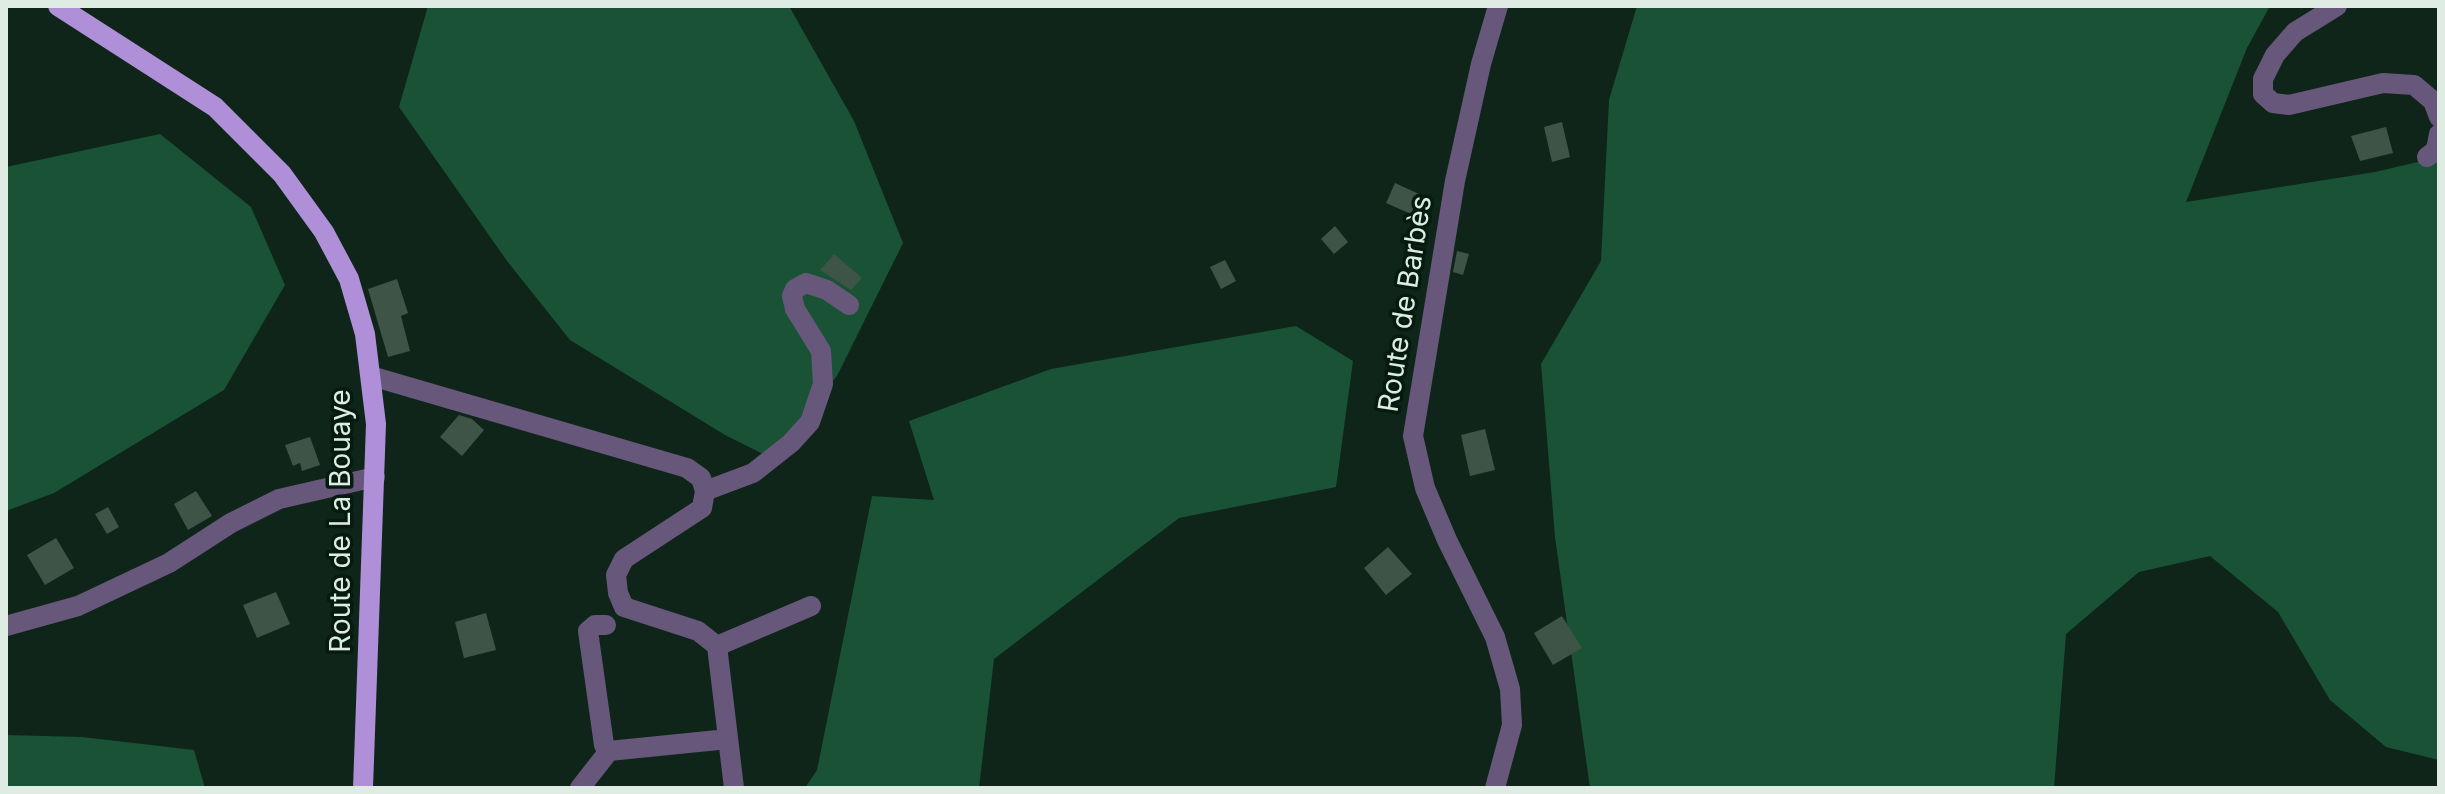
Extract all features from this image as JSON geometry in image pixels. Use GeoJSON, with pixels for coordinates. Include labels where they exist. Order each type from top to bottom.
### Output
{"type":"FeatureCollection","features":[{"type":"Feature","properties":{"kind":"main road","name":"Route de La Bouaye"},"geometry":{"type":"LineString","coordinates":[[58,6],[215,107],[282,174],[324,232],[349,279],[365,334],[376,424],[363,788]]}},
{"type":"Feature","properties":{"kind":"street","name":"Route de Barbès"},"geometry":{"type":"LineString","coordinates":[[1495,788],[1512,725],[1510,689],[1495,637],[1425,488],[1413,436],[1455,181],[1481,64],[1498,6]]}},
{"type":"Feature","properties":{"kind":"street"},"geometry":{"type":"LineString","coordinates":[[2337,6],[2295,32],[2275,55],[2263,79],[2263,94],[2273,103],[2289,105],[2383,83],[2414,85],[2433,101],[2439,117]]}},
{"type":"Feature","properties":{"kind":"street"},"geometry":{"type":"LineString","coordinates":[[2427,157],[2436,150],[2439,134]]}},
{"type":"Feature","properties":{"kind":"street"},"geometry":{"type":"LineString","coordinates":[[705,491],[753,473],[783,450],[810,422],[823,384],[821,351],[795,309],[792,296],[795,289],[806,283],[827,290],[849,305]]}},
{"type":"Feature","properties":{"kind":"street"},"geometry":{"type":"LineString","coordinates":[[371,376],[687,468],[701,478],[705,491],[702,508],[624,559],[616,575],[618,593],[624,607],[698,631],[717,646],[734,788]]}},
{"type":"Feature","properties":{"kind":"street"},"geometry":{"type":"LineString","coordinates":[[6,626],[78,606],[169,563],[231,523],[279,499],[375,477]]}},
{"type":"Feature","properties":{"kind":"street"},"geometry":{"type":"LineString","coordinates":[[717,646],[811,606]]}},
{"type":"Feature","properties":{"kind":"street"},"geometry":{"type":"LineString","coordinates":[[606,625],[595,625],[588,631],[604,745],[609,751]]}},
{"type":"Feature","properties":{"kind":"street"},"geometry":{"type":"LineString","coordinates":[[580,788],[609,751],[728,739]]}},
{"type":"Feature","properties":{"kind":"green space"},"geometry":{"type":"Polygon","coordinates":[[[428,6],[789,6],[854,121],[903,243],[837,376],[771,458],[725,435],[570,340],[507,261],[399,107],[428,6]]]}},
{"type":"Feature","properties":{"kind":"green space"},"geometry":{"type":"Polygon","coordinates":[[[1637,6],[2270,6],[2247,48],[2186,202],[2375,172],[2439,157],[2439,760],[2386,747],[2330,700],[2278,612],[2210,556],[2139,572],[2066,634],[2054,788],[1590,788],[1555,537],[1541,364],[1601,261],[1609,100],[1637,6]]]}},
{"type":"Feature","properties":{"kind":"green space"},"geometry":{"type":"Polygon","coordinates":[[[160,134],[251,207],[285,285],[224,390],[54,493],[6,511],[6,167],[160,134]]]}},
{"type":"Feature","properties":{"kind":"green space"},"geometry":{"type":"Polygon","coordinates":[[[1296,326],[1353,361],[1336,487],[1179,518],[994,659],[979,788],[805,788],[817,770],[872,496],[934,500],[909,421],[1051,369],[1296,326]]]}},
{"type":"Feature","properties":{"kind":"green space"},"geometry":{"type":"Polygon","coordinates":[[[6,735],[82,737],[194,750],[205,788],[6,788],[6,735]]]}},
{"type":"Feature","properties":{"kind":"building"},"geometry":{"type":"Polygon","coordinates":[[[1562,122],[1570,157],[1552,162],[1544,127],[1562,122]]]}},
{"type":"Feature","properties":{"kind":"building"},"geometry":{"type":"Polygon","coordinates":[[[2386,127],[2393,153],[2360,161],[2351,136],[2386,127]]]}},
{"type":"Feature","properties":{"kind":"building"},"geometry":{"type":"Polygon","coordinates":[[[1395,183],[1419,194],[1411,214],[1386,203],[1395,183]]]}},
{"type":"Feature","properties":{"kind":"building"},"geometry":{"type":"Polygon","coordinates":[[[1335,226],[1348,242],[1334,254],[1321,239],[1335,226]]]}},
{"type":"Feature","properties":{"kind":"building"},"geometry":{"type":"Polygon","coordinates":[[[1457,251],[1469,254],[1463,275],[1453,272],[1457,251]]]}},
{"type":"Feature","properties":{"kind":"building"},"geometry":{"type":"Polygon","coordinates":[[[834,254],[862,278],[851,290],[820,270],[834,254]]]}},
{"type":"Feature","properties":{"kind":"building"},"geometry":{"type":"Polygon","coordinates":[[[1225,260],[1236,281],[1221,289],[1210,267],[1225,260]]]}},
{"type":"Feature","properties":{"kind":"building"},"geometry":{"type":"Polygon","coordinates":[[[397,279],[408,313],[401,316],[410,351],[388,357],[368,289],[397,279]]]}},
{"type":"Feature","properties":{"kind":"building"},"geometry":{"type":"Polygon","coordinates":[[[459,415],[472,419],[484,430],[462,456],[440,437],[459,415]]]}},
{"type":"Feature","properties":{"kind":"building"},"geometry":{"type":"Polygon","coordinates":[[[1485,429],[1495,470],[1470,476],[1461,435],[1485,429]]]}},
{"type":"Feature","properties":{"kind":"building"},"geometry":{"type":"Polygon","coordinates":[[[310,437],[320,465],[302,471],[300,463],[293,466],[285,445],[310,437]]]}},
{"type":"Feature","properties":{"kind":"building"},"geometry":{"type":"Polygon","coordinates":[[[196,491],[212,516],[188,530],[174,504],[196,491]]]}},
{"type":"Feature","properties":{"kind":"building"},"geometry":{"type":"Polygon","coordinates":[[[108,507],[119,527],[107,534],[95,514],[108,507]]]}},
{"type":"Feature","properties":{"kind":"building"},"geometry":{"type":"Polygon","coordinates":[[[56,538],[74,568],[45,585],[27,555],[56,538]]]}},
{"type":"Feature","properties":{"kind":"building"},"geometry":{"type":"Polygon","coordinates":[[[1388,547],[1412,574],[1386,595],[1364,568],[1388,547]]]}},
{"type":"Feature","properties":{"kind":"building"},"geometry":{"type":"Polygon","coordinates":[[[276,592],[290,624],[257,638],[243,605],[276,592]]]}},
{"type":"Feature","properties":{"kind":"building"},"geometry":{"type":"Polygon","coordinates":[[[486,613],[496,650],[464,658],[455,622],[486,613]]]}},
{"type":"Feature","properties":{"kind":"building"},"geometry":{"type":"Polygon","coordinates":[[[1562,616],[1582,648],[1553,665],[1534,633],[1562,616]]]}}]}
